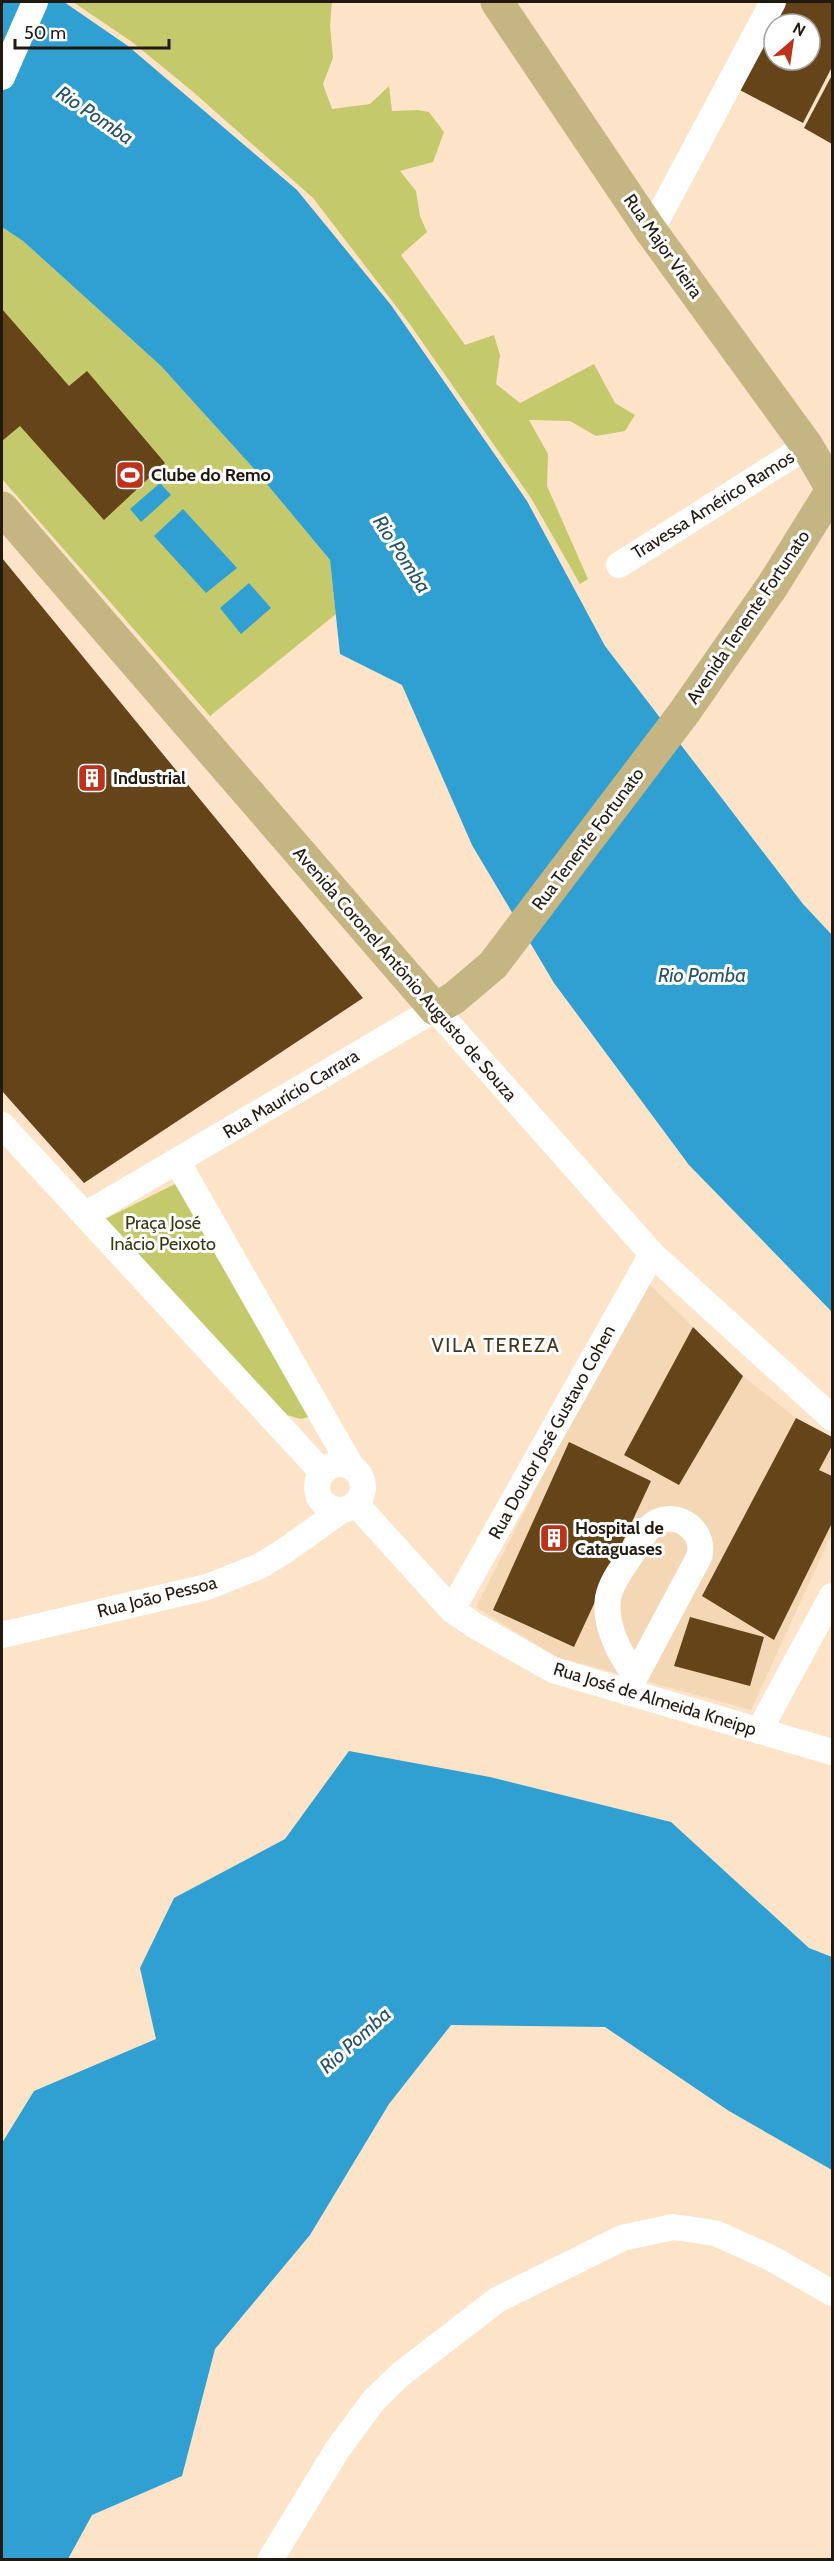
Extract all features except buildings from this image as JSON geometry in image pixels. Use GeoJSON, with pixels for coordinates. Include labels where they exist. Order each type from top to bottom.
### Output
{"type":"FeatureCollection","features":[{"type":"Feature","properties":{"kind":"main road","name":"Rua Major Vieira"},"geometry":{"type":"LineString","coordinates":[[497,2],[651,231],[807,446],[832,490]]}},
{"type":"Feature","properties":{"kind":"main road","name":"Avenida Tenente Fortunato"},"geometry":{"type":"LineString","coordinates":[[683,714],[773,585],[832,490]]}},
{"type":"Feature","properties":{"kind":"main road","name":"Avenida Coronel Antônio Augusto de Souza"},"geometry":{"type":"LineString","coordinates":[[2,508],[435,1009]]}},
{"type":"Feature","properties":{"kind":"main road","name":"Rua Tenente Fortunato"},"geometry":{"type":"LineString","coordinates":[[493,965],[683,714]]}},
{"type":"Feature","properties":{"kind":"main road","name":"Rua Maurício Carrara"},"geometry":{"type":"LineString","coordinates":[[435,1009],[454,998],[493,965]]}},
{"type":"Feature","properties":{"kind":"street"},"geometry":{"type":"LineString","coordinates":[[2,77],[35,2]]}},
{"type":"Feature","properties":{"kind":"street"},"geometry":{"type":"LineString","coordinates":[[651,231],[773,2]]}},
{"type":"Feature","properties":{"kind":"street","name":"Travessa Américo Ramos"},"geometry":{"type":"LineString","coordinates":[[619,565],[807,446]]}},
{"type":"Feature","properties":{"kind":"street","name":"Rua Maurício Carrara"},"geometry":{"type":"LineString","coordinates":[[85,1215],[435,1009]]}},
{"type":"Feature","properties":{"kind":"street","name":"Avenida Coronel Antônio Augusto de Souza"},"geometry":{"type":"LineString","coordinates":[[435,1009],[652,1254],[832,1418]]}},
{"type":"Feature","properties":{"kind":"street"},"geometry":{"type":"LineString","coordinates":[[2,1125],[85,1215],[320,1481],[322,1501],[327,1506],[349,1507],[361,1498],[364,1484],[361,1476],[351,1466],[177,1161]]}},
{"type":"Feature","properties":{"kind":"street","name":"Rua Doutor José Gustavo Cohen"},"geometry":{"type":"LineString","coordinates":[[452,1610],[652,1254]]}},
{"type":"Feature","properties":{"kind":"street"},"geometry":{"type":"LineString","coordinates":[[303,1536],[320,1481],[336,1464],[351,1466]]}},
{"type":"Feature","properties":{"kind":"street","name":"Rua José de Almeida Kneipp"},"geometry":{"type":"LineString","coordinates":[[349,1507],[452,1610],[553,1670],[631,1683],[759,1731],[832,1752]]}},
{"type":"Feature","properties":{"kind":"street","name":"Rua João Pessoa"},"geometry":{"type":"LineString","coordinates":[[2,1635],[207,1587],[261,1566],[349,1507]]}},
{"type":"Feature","properties":{"kind":"street"},"geometry":{"type":"LineString","coordinates":[[661,1520],[685,1523],[695,1530],[700,1539],[702,1547],[699,1557],[631,1683],[626,1662],[612,1631],[608,1599],[614,1581],[649,1528],[661,1520]]}},
{"type":"Feature","properties":{"kind":"street"},"geometry":{"type":"LineString","coordinates":[[759,1731],[832,1596]]}},
{"type":"Feature","properties":{"kind":"street"},"geometry":{"type":"LineString","coordinates":[[270,2559],[337,2450],[374,2400],[401,2374],[497,2300],[621,2238],[673,2227],[715,2233],[771,2258],[832,2294]]}},
{"type":"Feature","properties":{"kind":"shaded area"},"geometry":{"type":"Polygon","coordinates":[[[643,1278],[743,1376],[796,1418],[832,1437],[832,1533],[751,1710],[557,1657],[476,1607],[643,1278]]]}},
{"type":"Feature","properties":{"kind":"green space"},"geometry":{"type":"Polygon","coordinates":[[[73,2],[332,2],[330,25],[333,58],[323,84],[332,109],[370,104],[389,86],[392,111],[429,112],[444,132],[433,162],[400,171],[416,191],[420,216],[427,232],[401,255],[465,345],[494,335],[500,355],[496,384],[520,403],[594,364],[615,403],[635,415],[625,431],[596,436],[570,421],[529,420],[548,454],[547,486],[588,579],[580,584],[531,498],[409,323],[313,198],[192,91],[132,42],[73,2]]]}},
{"type":"Feature","properties":{"kind":"green space","name":"Clube do Remo"},"geometry":{"type":"Polygon","coordinates":[[[2,227],[23,241],[161,366],[256,471],[330,560],[336,614],[210,716],[2,479],[2,227]]]}},
{"type":"Feature","properties":{"kind":"green space","name":"Praça José Inácio Peixoto"},"geometry":{"type":"Polygon","coordinates":[[[175,1184],[315,1415],[301,1419],[283,1414],[103,1220],[175,1184]]]}},
{"type":"Feature","properties":{"kind":"water","name":"Rio Pomba"},"geometry":{"type":"Polygon","coordinates":[[[2,2],[64,2],[128,46],[297,190],[391,305],[527,501],[605,646],[803,904],[832,935],[832,1312],[689,1165],[554,983],[472,845],[402,685],[340,654],[330,560],[256,471],[161,366],[23,241],[2,227],[2,2]]]}},
{"type":"Feature","properties":{"kind":"water"},"geometry":{"type":"Polygon","coordinates":[[[160,483],[171,495],[141,522],[130,509],[160,483]]]}},
{"type":"Feature","properties":{"kind":"water"},"geometry":{"type":"Polygon","coordinates":[[[183,509],[237,568],[206,593],[154,536],[183,509]]]}},
{"type":"Feature","properties":{"kind":"water"},"geometry":{"type":"Polygon","coordinates":[[[249,583],[271,608],[241,634],[220,608],[249,583]]]}},
{"type":"Feature","properties":{"kind":"water","name":"Rio Pomba"},"geometry":{"type":"Polygon","coordinates":[[[349,1751],[490,1777],[671,1822],[809,1948],[832,1957],[832,2170],[729,2111],[605,2027],[451,2025],[389,2104],[310,2235],[215,2349],[182,2476],[92,2515],[68,2559],[2,2559],[2,2143],[34,2091],[156,2039],[140,1968],[174,1898],[285,1839],[349,1751]]]}},
{"type":"Feature","properties":{"kind":"place","name":"Clube do Remo"},"geometry":{"type":"Point","coordinates":[130,475]}},
{"type":"Feature","properties":{"kind":"place","name":"Industrial"},"geometry":{"type":"Point","coordinates":[92,778]}},
{"type":"Feature","properties":{"kind":"place","name":"Hospital de Cataguases"},"geometry":{"type":"Point","coordinates":[554,1538]}},
{"type":"Feature","properties":{"kind":"district","name":"VILA TEREZA"},"geometry":{"type":"Point","coordinates":[496,1345]}}]}
